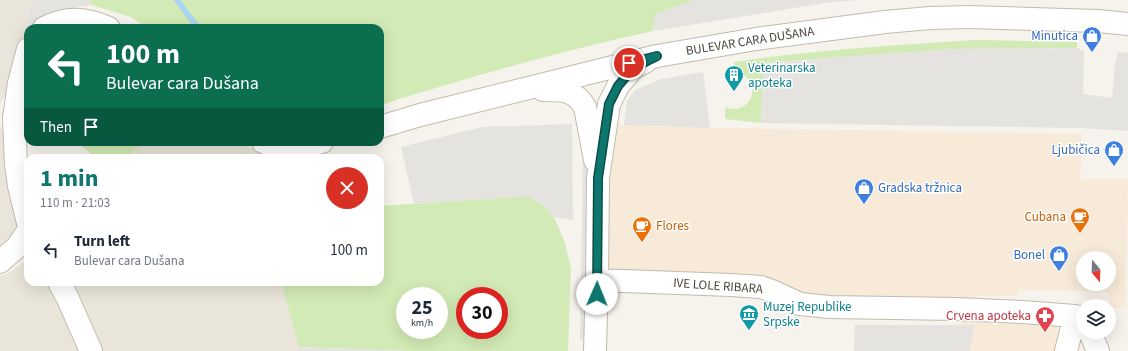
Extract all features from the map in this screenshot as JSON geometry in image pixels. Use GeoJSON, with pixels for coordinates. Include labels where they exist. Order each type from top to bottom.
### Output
{"type":"FeatureCollection","features":[{"type":"Feature","properties":{"kind":"street"},"geometry":{"type":"LineString","coordinates":[[1118,23],[1128,9]]}},
{"type":"Feature","properties":{"kind":"street","name":"BULEVAR CARA DUŠANA"},"geometry":{"type":"LineString","coordinates":[[384,126],[420,115],[657,56],[756,39],[903,19],[968,17],[1118,23]]}},
{"type":"Feature","properties":{"kind":"street"},"geometry":{"type":"LineString","coordinates":[[52,24],[58,21],[70,20],[94,22],[99,24]]}},
{"type":"Feature","properties":{"kind":"street"},"geometry":{"type":"LineString","coordinates":[[595,351],[598,178],[609,104],[618,86],[633,68],[657,56]]}},
{"type":"Feature","properties":{"kind":"street"},"geometry":{"type":"LineString","coordinates":[[24,64],[19,83],[7,116],[24,207]]}},
{"type":"Feature","properties":{"kind":"street"},"geometry":{"type":"LineString","coordinates":[[514,92],[566,91],[573,93],[581,99],[585,107],[598,178]]}},
{"type":"Feature","properties":{"kind":"street"},"geometry":{"type":"LineString","coordinates":[[270,146],[283,149],[301,146]]}},
{"type":"Feature","properties":{"kind":"street"},"geometry":{"type":"LineString","coordinates":[[0,262],[17,247],[24,237]]}},
{"type":"Feature","properties":{"kind":"street","name":"IVE LOLE RIBARA"},"geometry":{"type":"LineString","coordinates":[[597,280],[745,285],[761,287],[800,304],[829,307],[976,310],[1076,318]]}},
{"type":"Feature","properties":{"kind":"street"},"geometry":{"type":"LineString","coordinates":[[61,286],[71,304],[91,351]]}},
{"type":"Feature","properties":{"kind":"street"},"geometry":{"type":"LineString","coordinates":[[1066,351],[1076,326]]}},
{"type":"Feature","properties":{"kind":"street"},"geometry":{"type":"LineString","coordinates":[[1093,339],[1098,351]]}},
{"type":"Feature","properties":{"kind":"shaded area"},"geometry":{"type":"Polygon","coordinates":[[[0,0],[33,0],[27,12],[29,24],[24,24],[24,39],[18,50],[6,95],[0,103],[0,0]]]}},
{"type":"Feature","properties":{"kind":"shaded area"},"geometry":{"type":"Polygon","coordinates":[[[33,0],[91,0],[91,5],[58,10],[47,14],[35,24],[29,24],[27,12],[33,0]]]}},
{"type":"Feature","properties":{"kind":"shaded area"},"geometry":{"type":"Polygon","coordinates":[[[696,0],[859,0],[825,3],[653,31],[655,14],[696,0]]]}},
{"type":"Feature","properties":{"kind":"shaded area"},"geometry":{"type":"Polygon","coordinates":[[[1077,48],[1084,51],[1083,94],[1112,98],[1115,64],[1118,52],[1128,53],[1128,131],[1082,128],[761,123],[763,63],[952,49],[1077,48]]]}},
{"type":"Feature","properties":{"kind":"shaded area"},"geometry":{"type":"Polygon","coordinates":[[[703,72],[710,128],[624,125],[627,101],[635,90],[661,79],[703,72]]]}},
{"type":"Feature","properties":{"kind":"shaded area"},"geometry":{"type":"Polygon","coordinates":[[[572,124],[573,220],[554,217],[543,205],[528,196],[414,204],[401,147],[482,127],[572,124]]]}},
{"type":"Feature","properties":{"kind":"shaded area","name":"Gradska tržnica"},"geometry":{"type":"Polygon","coordinates":[[[610,125],[1082,134],[1080,179],[1128,179],[1126,308],[1116,308],[1116,299],[1109,299],[1109,294],[1106,291],[1116,291],[1116,251],[1076,251],[1076,291],[1019,290],[1018,296],[977,296],[976,310],[785,298],[597,280],[610,125]]]}},
{"type":"Feature","properties":{"kind":"shaded area"},"geometry":{"type":"Polygon","coordinates":[[[0,126],[4,130],[20,236],[0,256],[0,126]]]}},
{"type":"Feature","properties":{"kind":"shaded area"},"geometry":{"type":"Polygon","coordinates":[[[140,146],[247,146],[264,154],[130,154],[140,146]]]}},
{"type":"Feature","properties":{"kind":"shaded area"},"geometry":{"type":"Polygon","coordinates":[[[583,154],[594,154],[591,339],[580,339],[583,154]]]}},
{"type":"Feature","properties":{"kind":"shaded area"},"geometry":{"type":"Polygon","coordinates":[[[24,262],[24,286],[57,286],[87,351],[0,351],[0,276],[9,273],[24,262]]]}},
{"type":"Feature","properties":{"kind":"shaded area"},"geometry":{"type":"Polygon","coordinates":[[[67,286],[282,286],[299,347],[299,351],[98,351],[67,286]]]}},
{"type":"Feature","properties":{"kind":"shaded area"},"geometry":{"type":"Polygon","coordinates":[[[960,319],[1056,325],[1060,332],[1057,351],[955,351],[960,319]]]}},
{"type":"Feature","properties":{"kind":"shaded area"},"geometry":{"type":"Polygon","coordinates":[[[855,325],[975,325],[969,351],[854,351],[855,325]]]}},
{"type":"Feature","properties":{"kind":"shaded area"},"geometry":{"type":"Polygon","coordinates":[[[299,347],[409,351],[299,351],[299,347]]]}},
{"type":"Feature","properties":{"kind":"green space"},"geometry":{"type":"Polygon","coordinates":[[[91,0],[696,0],[655,14],[653,31],[516,65],[384,104],[384,24],[141,24],[131,17],[91,5],[91,0]]]}},
{"type":"Feature","properties":{"kind":"green space"},"geometry":{"type":"Polygon","coordinates":[[[975,40],[1077,42],[1077,48],[952,49],[763,63],[761,123],[725,119],[725,107],[734,109],[742,107],[748,103],[752,96],[753,89],[750,82],[744,75],[734,71],[734,62],[824,51],[975,40]]]}},
{"type":"Feature","properties":{"kind":"green space"},"geometry":{"type":"Polygon","coordinates":[[[82,146],[140,146],[130,154],[91,154],[82,146]]]}},
{"type":"Feature","properties":{"kind":"green space"},"geometry":{"type":"Polygon","coordinates":[[[528,196],[543,205],[554,217],[565,243],[571,269],[568,351],[409,351],[299,347],[282,286],[384,286],[384,206],[528,196]]]}},
{"type":"Feature","properties":{"kind":"waterway"},"geometry":{"type":"LineString","coordinates":[[177,0],[195,24]]}},
{"type":"Feature","properties":{"kind":"place","name":"Minutica"},"geometry":{"type":"Point","coordinates":[1092,53]}},
{"type":"Feature","properties":{"kind":"place","name":"Veterinarska apoteka"},"geometry":{"type":"Point","coordinates":[734,92]}},
{"type":"Feature","properties":{"kind":"place","name":"Ljubičica"},"geometry":{"type":"Point","coordinates":[1114,167]}},
{"type":"Feature","properties":{"kind":"place","name":"Gradska tržnica"},"geometry":{"type":"Point","coordinates":[864,205]}},
{"type":"Feature","properties":{"kind":"place","name":"Cubana"},"geometry":{"type":"Point","coordinates":[1080,234]}},
{"type":"Feature","properties":{"kind":"place","name":"Flores"},"geometry":{"type":"Point","coordinates":[642,243]}},
{"type":"Feature","properties":{"kind":"place","name":"Bonel"},"geometry":{"type":"Point","coordinates":[1059,272]}},
{"type":"Feature","properties":{"kind":"place","name":"Muzej Republike Srpske"},"geometry":{"type":"Point","coordinates":[749,331]}},
{"type":"Feature","properties":{"kind":"place","name":"Crvena apoteka"},"geometry":{"type":"Point","coordinates":[1045,333]}},
{"type":"Feature","properties":{"kind":"route"},"geometry":{"type":"LineString","coordinates":[[597,294],[598,178],[609,104],[618,86],[633,68],[657,56],[629,63]]}}]}
